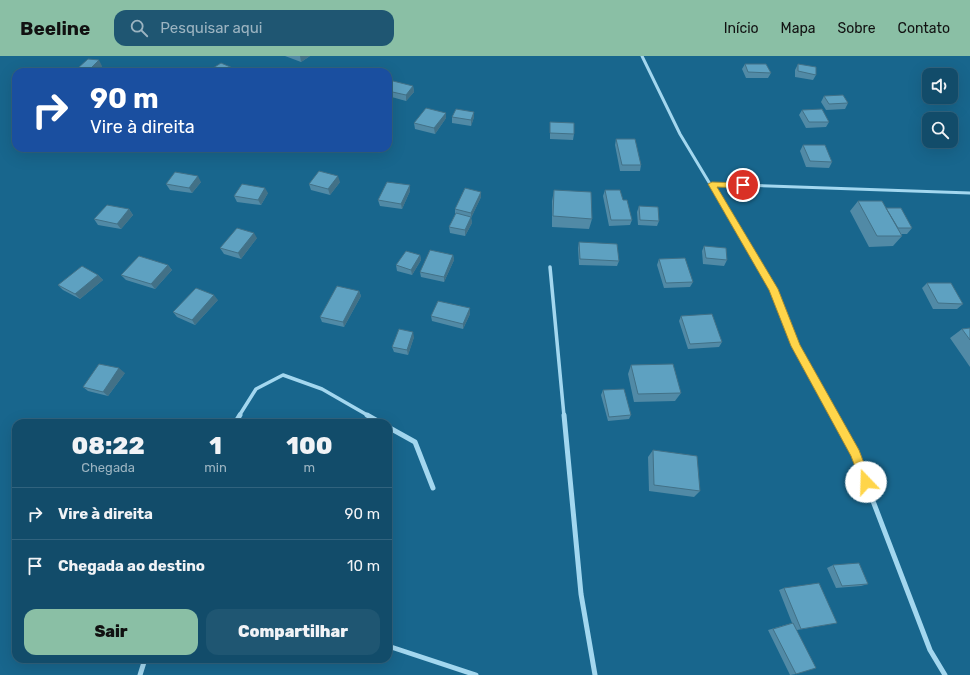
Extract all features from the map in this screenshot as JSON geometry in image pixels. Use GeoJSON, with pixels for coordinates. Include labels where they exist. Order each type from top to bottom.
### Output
{"type":"FeatureCollection","features":[{"type":"Feature","properties":{"kind":"street"},"geometry":{"type":"LineString","coordinates":[[642,56],[680,134],[695,161],[712,184],[773,289],[796,346],[855,454],[930,650],[945,675]]}},
{"type":"Feature","properties":{"kind":"street"},"geometry":{"type":"LineString","coordinates":[[712,184],[970,193]]}},
{"type":"Feature","properties":{"kind":"street"},"geometry":{"type":"LineString","coordinates":[[550,267],[581,594],[595,675]]}},
{"type":"Feature","properties":{"kind":"street"},"geometry":{"type":"LineString","coordinates":[[236,419],[256,389],[284,375],[322,389],[374,419]]}},
{"type":"Feature","properties":{"kind":"street"},"geometry":{"type":"LineString","coordinates":[[392,429],[415,442],[433,488]]}},
{"type":"Feature","properties":{"kind":"street"},"geometry":{"type":"LineString","coordinates":[[392,647],[476,675]]}},
{"type":"Feature","properties":{"kind":"street"},"geometry":{"type":"LineString","coordinates":[[140,675],[144,663]]}},
{"type":"Feature","properties":{"kind":"building"},"geometry":{"type":"Polygon","coordinates":[[[88,59],[99,60],[91,68],[78,68],[88,59]]]}},
{"type":"Feature","properties":{"kind":"building"},"geometry":{"type":"Polygon","coordinates":[[[221,63],[233,68],[213,68],[221,63]]]}},
{"type":"Feature","properties":{"kind":"building"},"geometry":{"type":"Polygon","coordinates":[[[745,64],[766,64],[771,73],[748,72],[745,64]]]}},
{"type":"Feature","properties":{"kind":"building"},"geometry":{"type":"Polygon","coordinates":[[[798,64],[816,67],[816,75],[798,71],[798,64]]]}},
{"type":"Feature","properties":{"kind":"building"},"geometry":{"type":"Polygon","coordinates":[[[392,82],[413,86],[406,95],[392,92],[392,82]]]}},
{"type":"Feature","properties":{"kind":"building"},"geometry":{"type":"Polygon","coordinates":[[[843,95],[848,103],[829,104],[824,96],[843,95]]]}},
{"type":"Feature","properties":{"kind":"building"},"geometry":{"type":"Polygon","coordinates":[[[426,108],[446,113],[434,128],[414,123],[426,108]]]}},
{"type":"Feature","properties":{"kind":"building"},"geometry":{"type":"Polygon","coordinates":[[[456,109],[474,112],[471,120],[452,117],[456,109]]]}},
{"type":"Feature","properties":{"kind":"building"},"geometry":{"type":"Polygon","coordinates":[[[822,109],[829,122],[809,122],[802,110],[822,109]]]}},
{"type":"Feature","properties":{"kind":"building"},"geometry":{"type":"Polygon","coordinates":[[[550,122],[574,123],[574,134],[550,133],[550,122]]]}},
{"type":"Feature","properties":{"kind":"building"},"geometry":{"type":"Polygon","coordinates":[[[616,139],[635,139],[641,165],[622,165],[616,139]]]}},
{"type":"Feature","properties":{"kind":"building"},"geometry":{"type":"Polygon","coordinates":[[[803,145],[825,145],[832,162],[810,161],[803,145]]]}},
{"type":"Feature","properties":{"kind":"building"},"geometry":{"type":"Polygon","coordinates":[[[319,171],[338,176],[328,189],[309,184],[319,171]]]}},
{"type":"Feature","properties":{"kind":"building"},"geometry":{"type":"Polygon","coordinates":[[[175,172],[198,176],[189,188],[166,184],[175,172]]]}},
{"type":"Feature","properties":{"kind":"building"},"geometry":{"type":"Polygon","coordinates":[[[387,182],[410,185],[401,204],[378,200],[387,182]]]}},
{"type":"Feature","properties":{"kind":"building"},"geometry":{"type":"Polygon","coordinates":[[[242,184],[265,188],[258,200],[234,196],[242,184]]]}},
{"type":"Feature","properties":{"kind":"building"},"geometry":{"type":"Polygon","coordinates":[[[465,188],[481,192],[471,213],[455,209],[465,188]]]}},
{"type":"Feature","properties":{"kind":"building"},"geometry":{"type":"Polygon","coordinates":[[[554,190],[591,192],[592,219],[553,216],[554,190]]]}},
{"type":"Feature","properties":{"kind":"building"},"geometry":{"type":"Polygon","coordinates":[[[605,190],[620,190],[623,200],[627,200],[632,220],[611,220],[605,190]]]}},
{"type":"Feature","properties":{"kind":"building"},"geometry":{"type":"Polygon","coordinates":[[[858,201],[882,201],[902,236],[877,236],[858,201]]]}},
{"type":"Feature","properties":{"kind":"building"},"geometry":{"type":"Polygon","coordinates":[[[107,205],[129,209],[117,224],[94,219],[107,205]]]}},
{"type":"Feature","properties":{"kind":"building"},"geometry":{"type":"Polygon","coordinates":[[[639,206],[658,207],[659,221],[640,220],[639,206]]]}},
{"type":"Feature","properties":{"kind":"building"},"geometry":{"type":"Polygon","coordinates":[[[886,208],[901,208],[912,228],[898,228],[886,208]]]}},
{"type":"Feature","properties":{"kind":"building"},"geometry":{"type":"Polygon","coordinates":[[[456,213],[471,217],[465,230],[449,227],[456,213]]]}},
{"type":"Feature","properties":{"kind":"building"},"geometry":{"type":"Polygon","coordinates":[[[237,228],[254,233],[238,253],[220,248],[237,228]]]}},
{"type":"Feature","properties":{"kind":"building"},"geometry":{"type":"Polygon","coordinates":[[[579,242],[617,244],[619,261],[580,259],[579,242]]]}},
{"type":"Feature","properties":{"kind":"building"},"geometry":{"type":"Polygon","coordinates":[[[704,246],[726,248],[727,260],[706,258],[704,246]]]}},
{"type":"Feature","properties":{"kind":"building"},"geometry":{"type":"Polygon","coordinates":[[[430,250],[453,255],[444,277],[420,272],[430,250]]]}},
{"type":"Feature","properties":{"kind":"building"},"geometry":{"type":"Polygon","coordinates":[[[406,251],[420,255],[411,270],[396,265],[406,251]]]}},
{"type":"Feature","properties":{"kind":"building"},"geometry":{"type":"Polygon","coordinates":[[[139,256],[168,265],[151,284],[121,275],[139,256]]]}},
{"type":"Feature","properties":{"kind":"building"},"geometry":{"type":"Polygon","coordinates":[[[685,258],[693,282],[666,283],[659,259],[685,258]]]}},
{"type":"Feature","properties":{"kind":"building"},"geometry":{"type":"Polygon","coordinates":[[[82,266],[98,275],[75,294],[58,285],[82,266]]]}},
{"type":"Feature","properties":{"kind":"building"},"geometry":{"type":"Polygon","coordinates":[[[927,283],[951,283],[963,304],[938,303],[927,283]]]}},
{"type":"Feature","properties":{"kind":"building"},"geometry":{"type":"Polygon","coordinates":[[[337,286],[359,291],[343,322],[320,317],[337,286]]]}},
{"type":"Feature","properties":{"kind":"building"},"geometry":{"type":"Polygon","coordinates":[[[196,288],[214,295],[192,320],[173,312],[196,288]]]}},
{"type":"Feature","properties":{"kind":"building"},"geometry":{"type":"Polygon","coordinates":[[[438,301],[470,308],[463,324],[431,316],[438,301]]]}},
{"type":"Feature","properties":{"kind":"building"},"geometry":{"type":"Polygon","coordinates":[[[712,314],[722,342],[690,344],[681,316],[712,314]]]}},
{"type":"Feature","properties":{"kind":"building"},"geometry":{"type":"Polygon","coordinates":[[[970,328],[970,340],[962,329],[970,328]]]}},
{"type":"Feature","properties":{"kind":"building"},"geometry":{"type":"Polygon","coordinates":[[[399,329],[413,332],[407,350],[392,347],[399,329]]]}},
{"type":"Feature","properties":{"kind":"building"},"geometry":{"type":"Polygon","coordinates":[[[99,364],[119,368],[103,392],[83,387],[99,364]]]}},
{"type":"Feature","properties":{"kind":"building"},"geometry":{"type":"Polygon","coordinates":[[[673,364],[681,393],[638,394],[631,365],[673,364]]]}},
{"type":"Feature","properties":{"kind":"building"},"geometry":{"type":"Polygon","coordinates":[[[624,389],[631,415],[609,417],[603,390],[624,389]]]}},
{"type":"Feature","properties":{"kind":"building"},"geometry":{"type":"Polygon","coordinates":[[[653,450],[697,456],[700,491],[654,485],[653,450]]]}},
{"type":"Feature","properties":{"kind":"building"},"geometry":{"type":"Polygon","coordinates":[[[859,563],[868,584],[842,586],[833,565],[859,563]]]}},
{"type":"Feature","properties":{"kind":"building"},"geometry":{"type":"Polygon","coordinates":[[[819,583],[837,623],[801,629],[784,588],[819,583]]]}},
{"type":"Feature","properties":{"kind":"building"},"geometry":{"type":"Polygon","coordinates":[[[793,623],[816,668],[796,674],[773,629],[793,623]]]}},
{"type":"Feature","properties":{"kind":"route"},"geometry":{"type":"LineString","coordinates":[[743,185],[712,184],[773,289],[796,346],[855,454],[866,482]]}}]}
